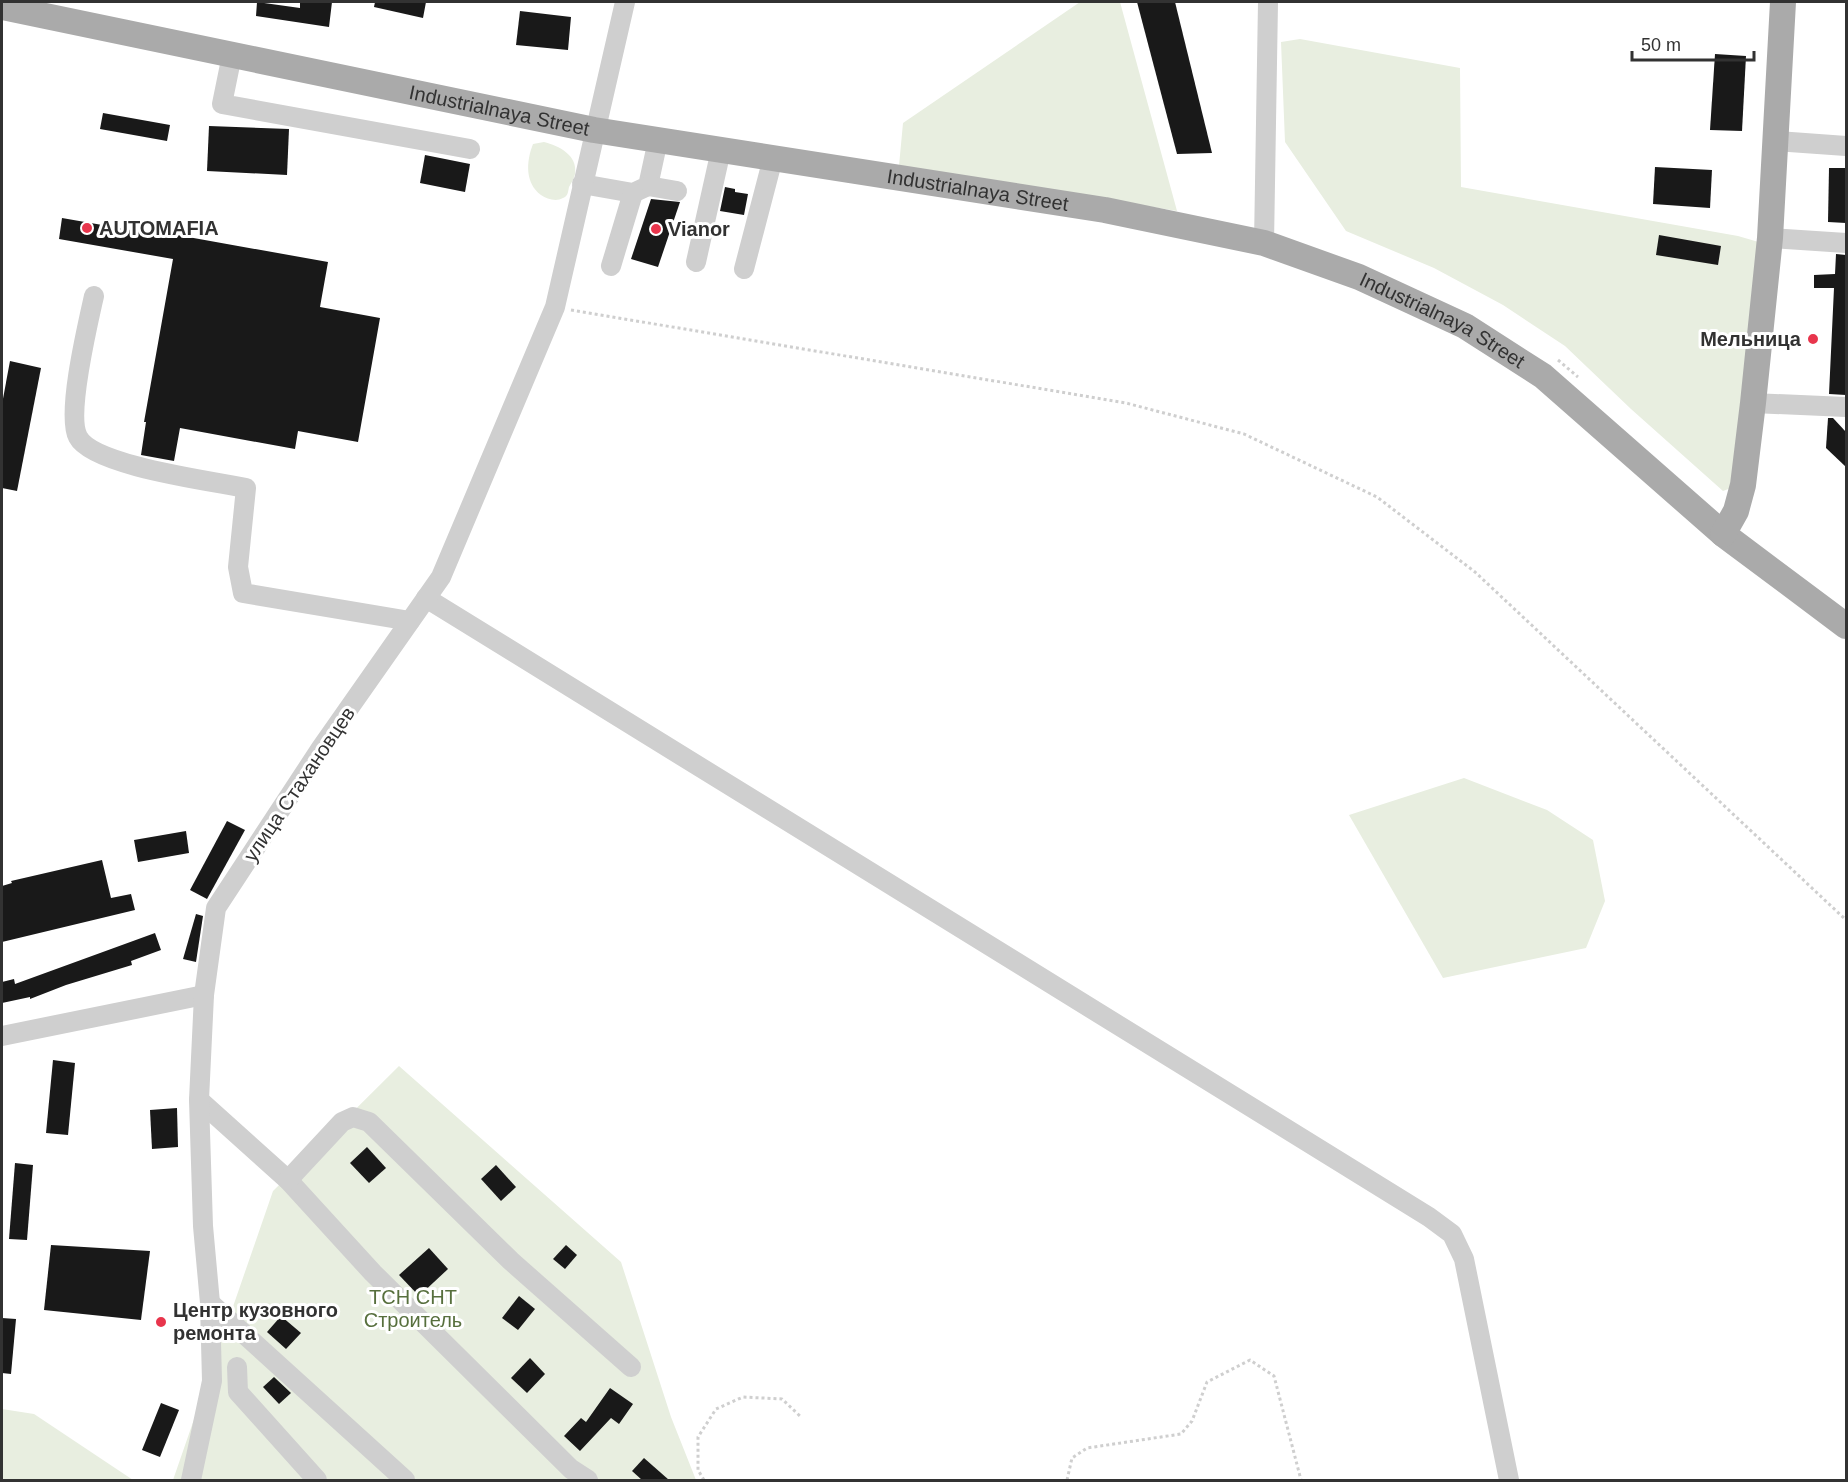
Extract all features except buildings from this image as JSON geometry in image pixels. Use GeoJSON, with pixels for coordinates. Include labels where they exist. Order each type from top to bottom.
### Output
{"type":"FeatureCollection","features":[{"type":"Feature","properties":{"kind":"main road"},"geometry":{"type":"LineString","coordinates":[[1723,534],[1736,511],[1743,485],[1754,403],[1770,238],[1783,2]]}},
{"type":"Feature","properties":{"kind":"main road","name":"Industrialnaya Street"},"geometry":{"type":"LineString","coordinates":[[2,7],[594,130],[1105,210],[1264,243],[1359,277],[1465,326],[1543,376],[1723,534],[1846,626]]}},
{"type":"Feature","properties":{"kind":"street","name":"улица Стахановцев"},"geometry":{"type":"LineString","coordinates":[[191,1480],[212,1381],[210,1303],[203,1226],[199,1100],[204,995],[216,908],[321,748],[441,577],[555,307],[625,2]]}},
{"type":"Feature","properties":{"kind":"street"},"geometry":{"type":"LineString","coordinates":[[1264,243],[1268,2]]}},
{"type":"Feature","properties":{"kind":"street"},"geometry":{"type":"LineString","coordinates":[[232,55],[222,104],[470,149]]}},
{"type":"Feature","properties":{"kind":"street"},"geometry":{"type":"LineString","coordinates":[[610,266],[658,140]]}},
{"type":"Feature","properties":{"kind":"street"},"geometry":{"type":"LineString","coordinates":[[1776,141],[1846,146]]}},
{"type":"Feature","properties":{"kind":"street"},"geometry":{"type":"LineString","coordinates":[[696,262],[721,150]]}},
{"type":"Feature","properties":{"kind":"street"},"geometry":{"type":"LineString","coordinates":[[744,269],[773,158]]}},
{"type":"Feature","properties":{"kind":"street"},"geometry":{"type":"LineString","coordinates":[[582,184],[677,191]]}},
{"type":"Feature","properties":{"kind":"street"},"geometry":{"type":"LineString","coordinates":[[1770,238],[1846,243]]}},
{"type":"Feature","properties":{"kind":"street"},"geometry":{"type":"LineString","coordinates":[[94,296],[80,359],[75,410],[76,435],[84,446],[124,464],[246,488],[238,567],[243,593],[410,621]]}},
{"type":"Feature","properties":{"kind":"street"},"geometry":{"type":"LineString","coordinates":[[1754,403],[1839,406],[1846,420]]}},
{"type":"Feature","properties":{"kind":"street"},"geometry":{"type":"LineString","coordinates":[[426,598],[1429,1217],[1452,1234],[1464,1259],[1509,1480]]}},
{"type":"Feature","properties":{"kind":"street"},"geometry":{"type":"LineString","coordinates":[[2,1036],[204,995]]}},
{"type":"Feature","properties":{"kind":"street"},"geometry":{"type":"LineString","coordinates":[[199,1100],[288,1180],[373,1274],[571,1469],[588,1480]]}},
{"type":"Feature","properties":{"kind":"street"},"geometry":{"type":"LineString","coordinates":[[288,1180],[342,1122],[353,1117],[369,1122],[511,1261],[631,1367]]}},
{"type":"Feature","properties":{"kind":"street"},"geometry":{"type":"LineString","coordinates":[[210,1303],[405,1480]]}},
{"type":"Feature","properties":{"kind":"street"},"geometry":{"type":"LineString","coordinates":[[237,1367],[238,1392],[317,1480]]}},
{"type":"Feature","properties":{"kind":"path"},"geometry":{"type":"LineString","coordinates":[[555,307],[1126,404],[1244,434],[1377,496],[1475,572],[1846,920]]}},
{"type":"Feature","properties":{"kind":"path"},"geometry":{"type":"LineString","coordinates":[[1067,1480],[1072,1458],[1087,1448],[1181,1434],[1192,1421],[1207,1382],[1250,1360],[1274,1376],[1301,1480]]}},
{"type":"Feature","properties":{"kind":"path"},"geometry":{"type":"LineString","coordinates":[[704,1480],[698,1470],[698,1437],[716,1409],[743,1397],[782,1400],[800,1416]]}},
{"type":"Feature","properties":{"kind":"green space"},"geometry":{"type":"Polygon","coordinates":[[[1080,2],[1120,2],[1177,211],[899,166],[903,123],[1080,2]]]}},
{"type":"Feature","properties":{"kind":"green space"},"geometry":{"type":"Polygon","coordinates":[[[1300,39],[1460,68],[1461,187],[1738,236],[1762,243],[1739,485],[1723,491],[1565,346],[1503,305],[1434,268],[1346,231],[1285,142],[1281,42],[1300,39]]]}},
{"type":"Feature","properties":{"kind":"green space"},"geometry":{"type":"Polygon","coordinates":[[[544,142],[566,152],[574,162],[575,176],[567,195],[557,200],[541,195],[532,184],[528,172],[533,144],[544,142]]]}},
{"type":"Feature","properties":{"kind":"green space"},"geometry":{"type":"Polygon","coordinates":[[[1464,778],[1547,810],[1593,840],[1605,901],[1586,948],[1443,978],[1349,815],[1464,778]]]}},
{"type":"Feature","properties":{"kind":"green space","name":"ТСН СНТ Строитель"},"geometry":{"type":"Polygon","coordinates":[[[399,1066],[621,1262],[671,1417],[696,1480],[173,1480],[273,1191],[399,1066]]]}},
{"type":"Feature","properties":{"kind":"green space"},"geometry":{"type":"Polygon","coordinates":[[[2,1409],[34,1414],[133,1480],[2,1480],[2,1409]]]}},
{"type":"Feature","properties":{"kind":"place","name":"AUTOMAFIA"},"geometry":{"type":"Point","coordinates":[87,228]}},
{"type":"Feature","properties":{"kind":"place","name":"Vianor"},"geometry":{"type":"Point","coordinates":[656,229]}},
{"type":"Feature","properties":{"kind":"place","name":"Мельница"},"geometry":{"type":"Point","coordinates":[1813,339]}},
{"type":"Feature","properties":{"kind":"place","name":"Центр кузовного ремонта"},"geometry":{"type":"Point","coordinates":[161,1322]}}]}
